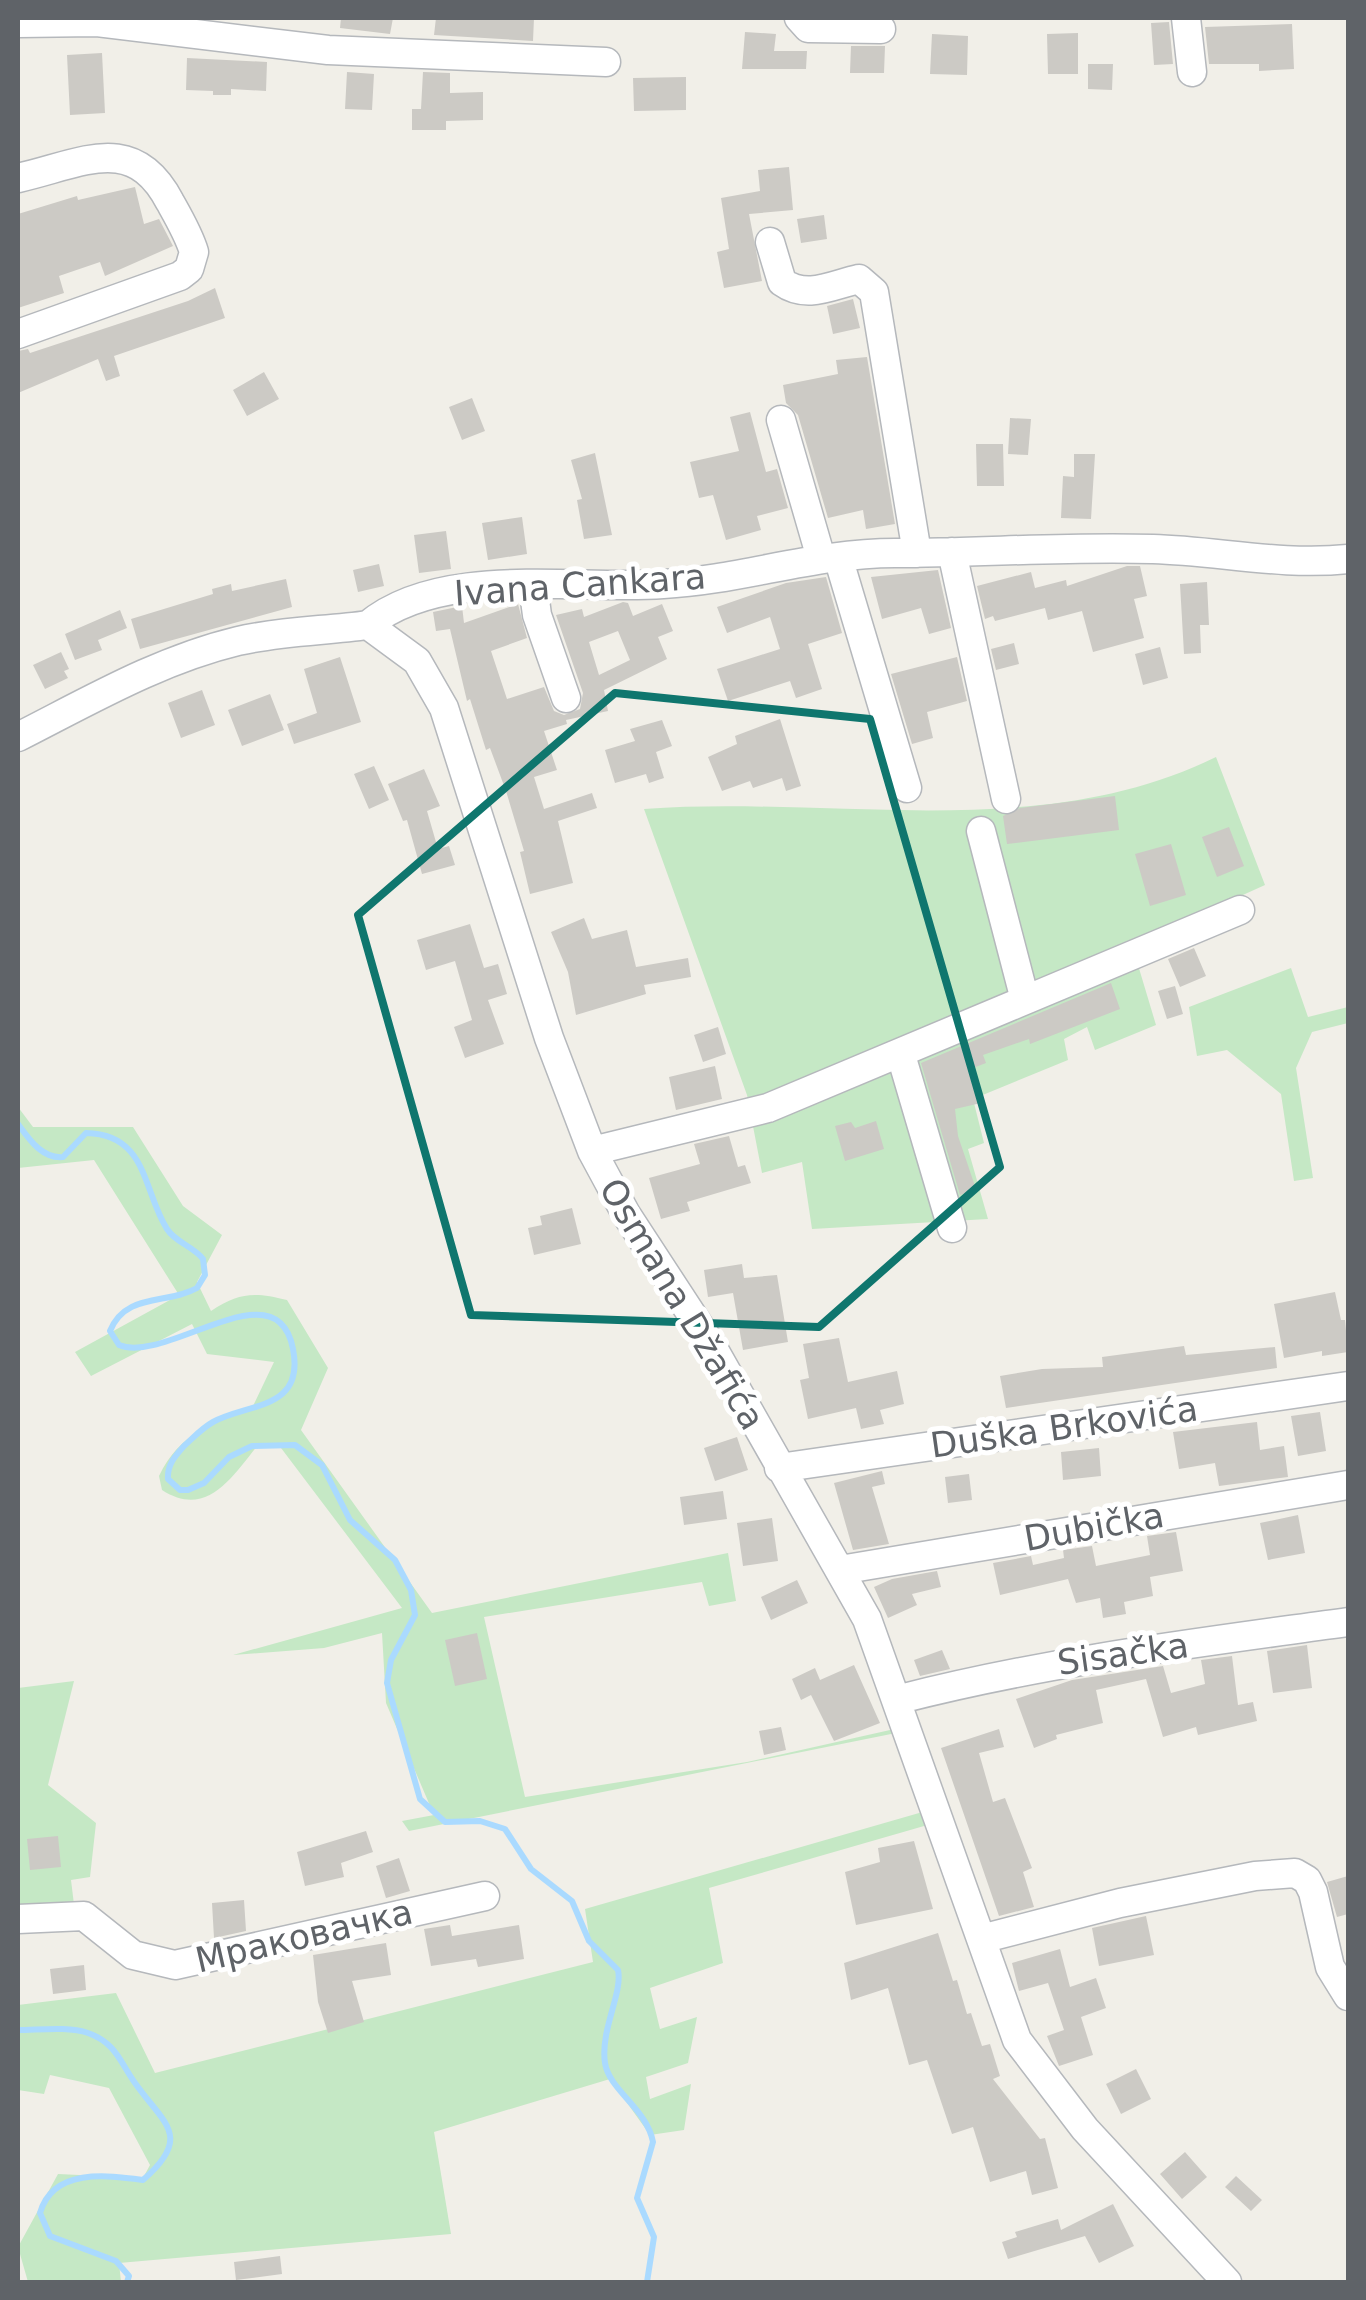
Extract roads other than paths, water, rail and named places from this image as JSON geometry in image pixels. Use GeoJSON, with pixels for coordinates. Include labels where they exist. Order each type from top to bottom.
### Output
{"type":"FeatureCollection","features":[{"type":"Feature","properties":{"kind":"street"},"geometry":{"type":"LineString","coordinates":[[799,18],[808,28],[881,29]]}},
{"type":"Feature","properties":{"kind":"street"},"geometry":{"type":"LineString","coordinates":[[1186,18],[1192,72]]}},
{"type":"Feature","properties":{"kind":"street"},"geometry":{"type":"LineString","coordinates":[[18,23],[97,22],[328,50],[606,62]]}},
{"type":"Feature","properties":{"kind":"street"},"geometry":{"type":"LineString","coordinates":[[18,178],[114,157],[133,160],[158,179],[194,252],[189,268],[180,276],[18,334]]}},
{"type":"Feature","properties":{"kind":"street"},"geometry":{"type":"LineString","coordinates":[[770,242],[782,282],[794,290],[809,292],[859,279],[874,292],[917,553]]}},
{"type":"Feature","properties":{"kind":"street"},"geometry":{"type":"LineString","coordinates":[[780,420],[907,788]]}},
{"type":"Feature","properties":{"kind":"street","name":"Ivana Cankara"},"geometry":{"type":"LineString","coordinates":[[368,624],[405,602],[442,593],[533,584],[668,584],[829,558],[1149,549],[1219,552],[1274,562],[1348,559]]}},
{"type":"Feature","properties":{"kind":"street"},"geometry":{"type":"LineString","coordinates":[[952,552],[1006,799]]}},
{"type":"Feature","properties":{"kind":"street"},"geometry":{"type":"LineString","coordinates":[[533,584],[537,615],[566,698]]}},
{"type":"Feature","properties":{"kind":"street"},"geometry":{"type":"LineString","coordinates":[[18,737],[155,668],[235,642],[368,624]]}},
{"type":"Feature","properties":{"kind":"street","name":"Osmana Džafića"},"geometry":{"type":"LineString","coordinates":[[368,624],[417,662],[444,708],[549,1038],[592,1151],[626,1214],[710,1341],[868,1619],[900,1699],[940,1833],[1018,2040],[1045,2080],[1227,2282]]}},
{"type":"Feature","properties":{"kind":"street"},"geometry":{"type":"LineString","coordinates":[[981,831],[1025,1000]]}},
{"type":"Feature","properties":{"kind":"street"},"geometry":{"type":"LineString","coordinates":[[592,1151],[768,1108],[901,1056],[1240,910]]}},
{"type":"Feature","properties":{"kind":"street"},"geometry":{"type":"LineString","coordinates":[[901,1056],[952,1228]]}},
{"type":"Feature","properties":{"kind":"street","name":"Duška Brkovića"},"geometry":{"type":"LineString","coordinates":[[779,1468],[1348,1386]]}},
{"type":"Feature","properties":{"kind":"street","name":"Dubička"},"geometry":{"type":"LineString","coordinates":[[840,1570],[1348,1485]]}},
{"type":"Feature","properties":{"kind":"street","name":"Sisačka"},"geometry":{"type":"LineString","coordinates":[[900,1699],[1002,1673],[1103,1655],[1348,1622]]}},
{"type":"Feature","properties":{"kind":"street"},"geometry":{"type":"LineString","coordinates":[[981,1939],[1120,1903],[1255,1876],[1295,1873],[1307,1880],[1313,1892],[1330,1967],[1348,1996]]}},
{"type":"Feature","properties":{"kind":"street","name":"Мраковачка"},"geometry":{"type":"LineString","coordinates":[[18,1918],[84,1916],[133,1955],[175,1965],[485,1896]]}},
{"type":"Feature","properties":{"kind":"waterway"},"geometry":{"type":"LineString","coordinates":[[18,1124],[37,1147],[55,1157],[63,1157],[86,1133],[121,1143],[141,1168],[167,1229],[203,1259],[205,1275],[197,1288],[137,1305],[117,1319],[110,1331],[119,1345],[139,1347],[164,1342],[243,1316],[266,1316],[283,1326],[293,1349],[294,1369],[282,1394],[205,1427],[175,1457],[168,1479],[180,1490],[188,1490],[204,1483],[229,1457],[252,1446],[295,1445],[322,1465],[350,1520],[395,1560],[411,1590],[415,1615],[391,1660],[387,1683],[420,1799],[445,1822],[480,1821],[505,1829],[531,1869],[572,1901],[589,1941],[618,1970],[605,2063],[613,2082],[644,2120],[653,2142],[637,2198],[654,2237],[647,2282]]}},
{"type":"Feature","properties":{"kind":"waterway"},"geometry":{"type":"LineString","coordinates":[[18,2030],[72,2030],[105,2042],[169,2130],[167,2152],[143,2180],[98,2176],[69,2181],[56,2188],[40,2213],[50,2236],[116,2261],[129,2276],[127,2282]]}}]}
